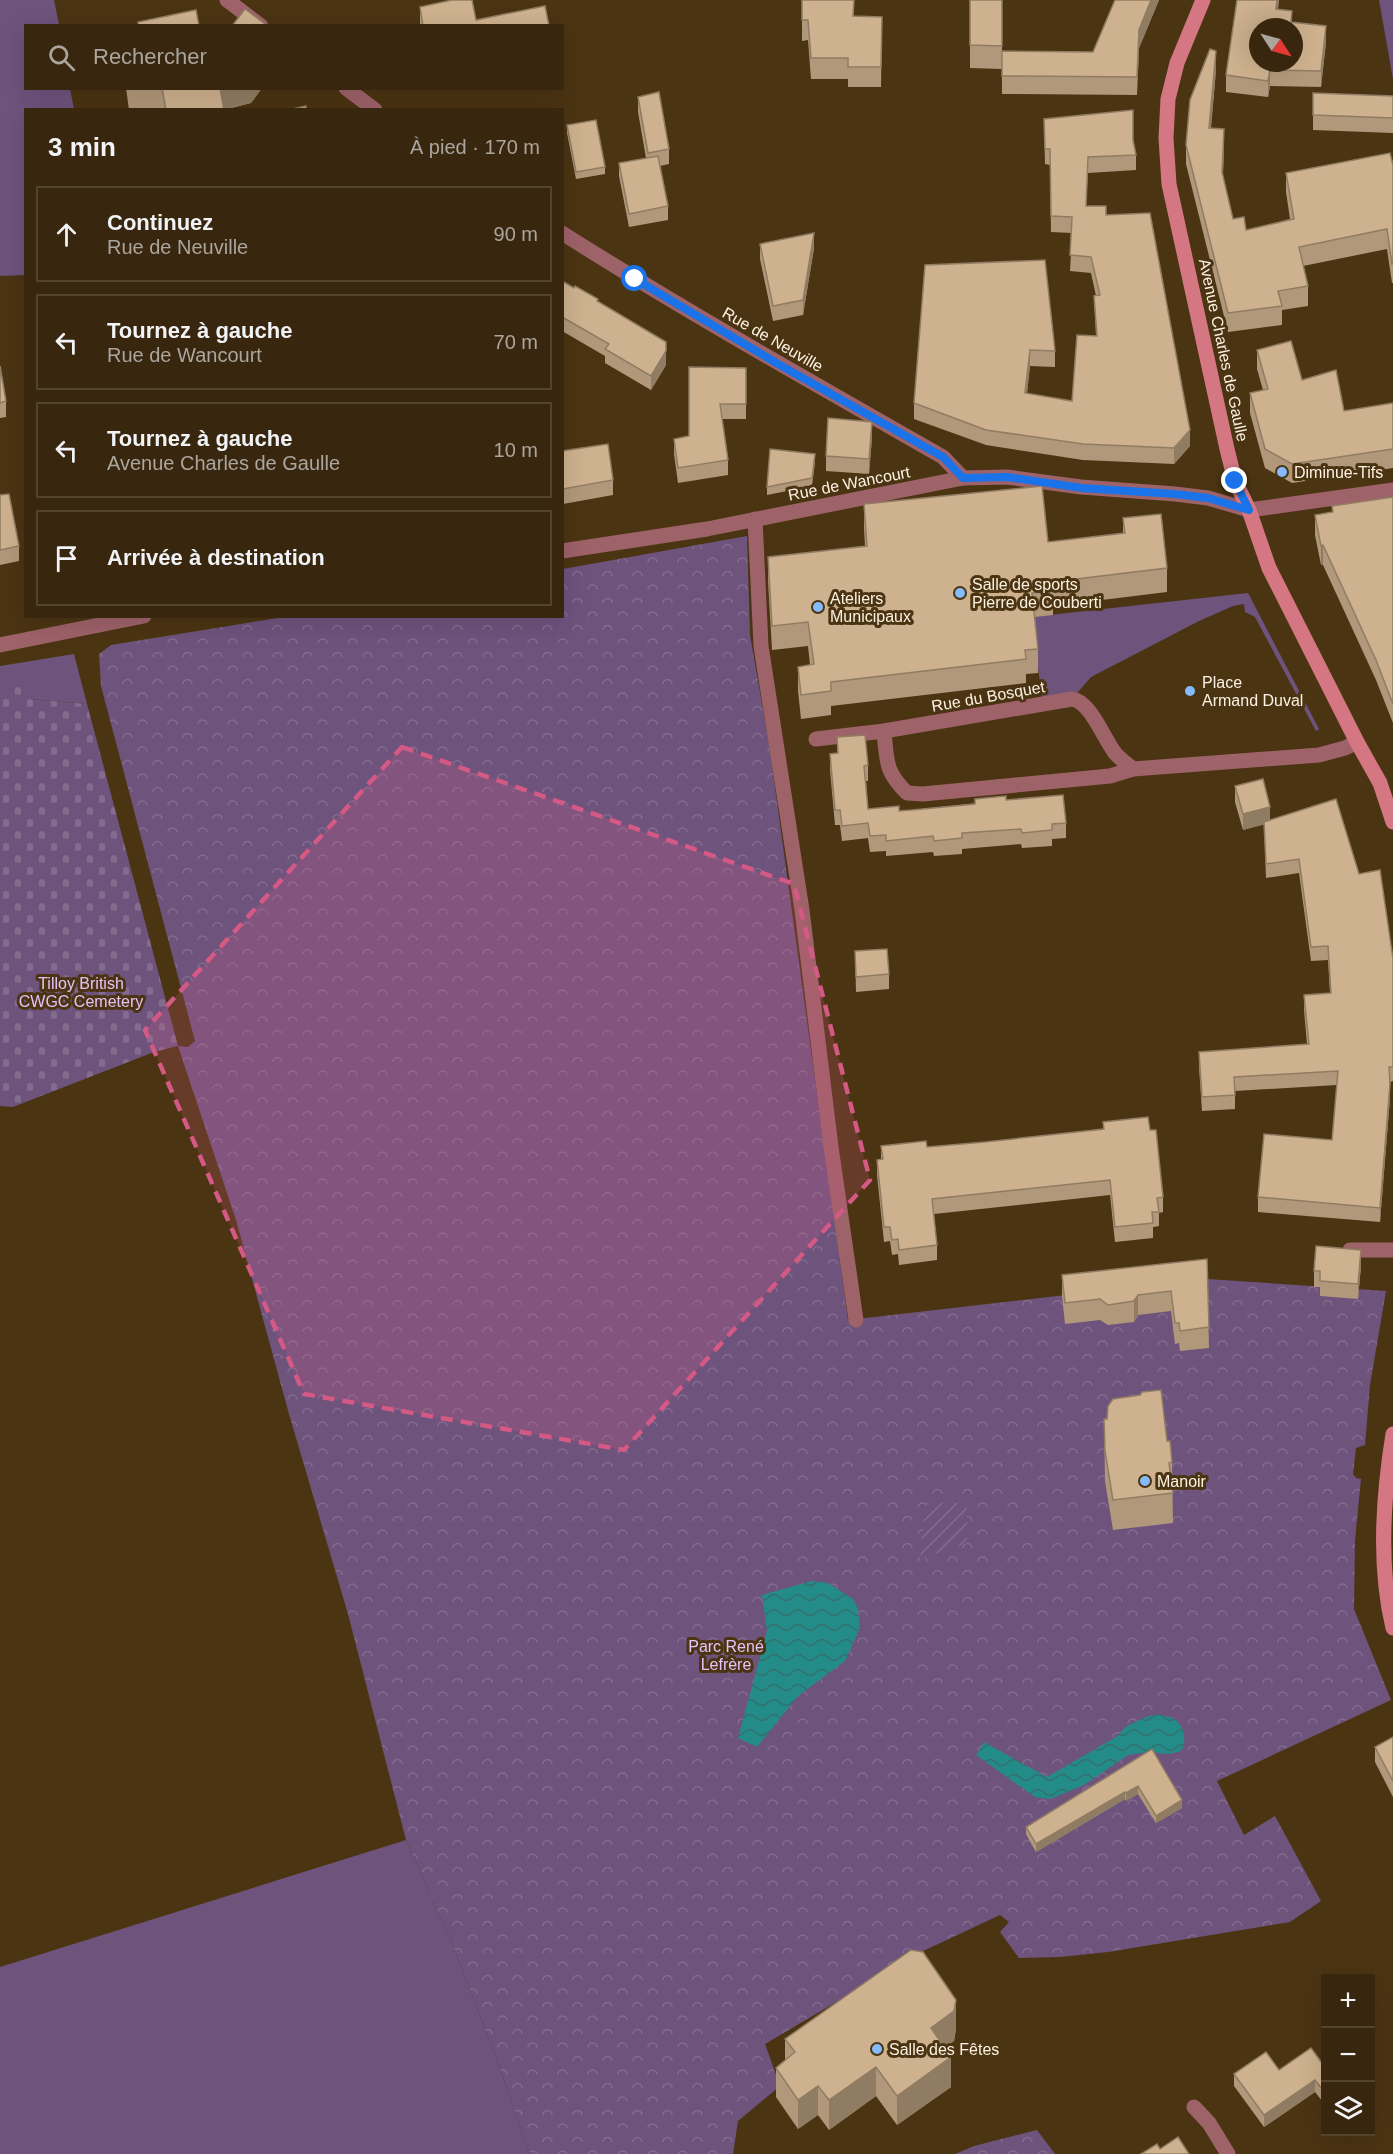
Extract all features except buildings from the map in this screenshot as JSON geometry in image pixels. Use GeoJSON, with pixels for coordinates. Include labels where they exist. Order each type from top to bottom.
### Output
{"type":"FeatureCollection","features":[{"type":"Feature","properties":{"kind":"street"},"geometry":{"type":"LineString","coordinates":[[227,0],[258,24]]}},
{"type":"Feature","properties":{"kind":"street","name":"Avenue Charles de Gaulle"},"geometry":{"type":"LineString","coordinates":[[1203,0],[1177,63],[1168,99],[1166,138],[1169,184],[1227,449],[1235,481],[1249,510],[1269,568],[1380,783],[1393,822]]}},
{"type":"Feature","properties":{"kind":"street"},"geometry":{"type":"LineString","coordinates":[[349,90],[372,108]]}},
{"type":"Feature","properties":{"kind":"street","name":"Rue de Neuville"},"geometry":{"type":"LineString","coordinates":[[564,234],[768,358],[943,457],[963,478]]}},
{"type":"Feature","properties":{"kind":"street","name":"Rue de Wancourt"},"geometry":{"type":"LineString","coordinates":[[564,551],[707,529],[963,478],[1007,477],[1082,488],[1175,494],[1208,498],[1249,510]]}},
{"type":"Feature","properties":{"kind":"street"},"geometry":{"type":"LineString","coordinates":[[1249,510],[1393,490]]}},
{"type":"Feature","properties":{"kind":"street"},"geometry":{"type":"LineString","coordinates":[[755,519],[762,646],[802,910],[831,1147],[856,1320]]}},
{"type":"Feature","properties":{"kind":"street"},"geometry":{"type":"LineString","coordinates":[[0,645],[80,622],[123,618]]}},
{"type":"Feature","properties":{"kind":"street","name":"Rue du Bosquet"},"geometry":{"type":"LineString","coordinates":[[816,739],[884,731],[1072,699],[1078,700],[1088,710],[1116,753],[1133,769]]}},
{"type":"Feature","properties":{"kind":"street"},"geometry":{"type":"LineString","coordinates":[[884,731],[887,764],[891,776],[907,793],[923,794],[1110,776],[1133,769],[1319,756],[1357,742]]}},
{"type":"Feature","properties":{"kind":"street"},"geometry":{"type":"LineString","coordinates":[[1350,1250],[1393,1250]]}},
{"type":"Feature","properties":{"kind":"street"},"geometry":{"type":"LineString","coordinates":[[1393,1434],[1385,1500],[1384,1538],[1385,1583],[1393,1628]]}},
{"type":"Feature","properties":{"kind":"street"},"geometry":{"type":"LineString","coordinates":[[1194,2107],[1209,2123],[1228,2154]]}},
{"type":"Feature","properties":{"kind":"highlighted area"},"geometry":{"type":"Polygon","coordinates":[[[402,747],[794,884],[870,1180],[624,1450],[304,1394],[145,1030],[402,747]]]}},
{"type":"Feature","properties":{"kind":"green space"},"geometry":{"type":"Polygon","coordinates":[[[0,0],[54,0],[59,24],[24,24],[24,90],[70,90],[74,108],[24,108],[24,275],[0,276],[0,0]]]}},
{"type":"Feature","properties":{"kind":"green space"},"geometry":{"type":"Polygon","coordinates":[[[1379,0],[1393,0],[1393,79],[1379,0]]]}},
{"type":"Feature","properties":{"kind":"green space","name":"Parc René Lefrère"},"geometry":{"type":"Polygon","coordinates":[[[747,536],[750,635],[769,744],[848,1320],[1207,1279],[1386,1291],[1370,1385],[1365,1445],[1356,1448],[1353,1474],[1356,1478],[1361,1479],[1355,1540],[1354,1609],[1391,1700],[1217,1781],[1244,1835],[1275,1816],[1321,1901],[1290,1922],[1108,1952],[1060,1957],[1019,1958],[1000,1932],[1009,1922],[1000,1915],[921,1952],[765,2044],[780,2086],[738,2121],[733,2154],[530,2154],[496,2057],[450,1938],[406,1840],[348,1614],[289,1414],[236,1220],[178,1046],[188,1047],[195,1041],[101,686],[99,654],[111,645],[278,618],[564,618],[564,569],[747,536]]]}},
{"type":"Feature","properties":{"kind":"green space"},"geometry":{"type":"Polygon","coordinates":[[[1248,593],[1319,729],[1316,731],[1255,617],[1245,612],[1244,604],[1233,606],[1199,621],[1091,677],[1072,699],[1043,704],[1031,617],[1248,593]]]}},
{"type":"Feature","properties":{"kind":"green space"},"geometry":{"type":"Polygon","coordinates":[[[74,654],[87,704],[29,699],[0,682],[0,666],[74,654]]]}},
{"type":"Feature","properties":{"kind":"green space","name":"Tilloy British CWGC Cemetery"},"geometry":{"type":"Polygon","coordinates":[[[0,682],[30,685],[29,699],[87,704],[178,1046],[154,1052],[13,1107],[0,1106],[0,682]]]}},
{"type":"Feature","properties":{"kind":"green space"},"geometry":{"type":"Polygon","coordinates":[[[925,1503],[967,1503],[967,1543],[920,1559],[925,1503]]]}},
{"type":"Feature","properties":{"kind":"green space"},"geometry":{"type":"Polygon","coordinates":[[[406,1840],[450,1938],[496,2057],[530,2154],[0,2154],[0,1967],[406,1840]]]}},
{"type":"Feature","properties":{"kind":"green space"},"geometry":{"type":"Polygon","coordinates":[[[1037,2130],[1055,2154],[955,2154],[974,2146],[1037,2130]]]}},
{"type":"Feature","properties":{"kind":"water"},"geometry":{"type":"Polygon","coordinates":[[[812,1581],[828,1583],[853,1599],[858,1609],[860,1628],[845,1661],[798,1696],[757,1747],[738,1738],[767,1631],[762,1595],[812,1581]]]}},
{"type":"Feature","properties":{"kind":"water"},"geometry":{"type":"Polygon","coordinates":[[[1158,1714],[1172,1718],[1181,1726],[1184,1738],[1181,1751],[1170,1754],[1148,1752],[1128,1755],[1084,1785],[1050,1799],[1035,1797],[976,1755],[984,1742],[1047,1777],[1116,1737],[1127,1726],[1158,1714]]]}},
{"type":"Feature","properties":{"kind":"place","name":"Diminue-Tifs"},"geometry":{"type":"Point","coordinates":[1282,472]}},
{"type":"Feature","properties":{"kind":"place","name":"Salle de sports Pierre de Couberti"},"geometry":{"type":"Point","coordinates":[960,593]}},
{"type":"Feature","properties":{"kind":"place","name":"Ateliers Municipaux"},"geometry":{"type":"Point","coordinates":[818,607]}},
{"type":"Feature","properties":{"kind":"place","name":"Place Armand Duval"},"geometry":{"type":"Point","coordinates":[1190,691]}},
{"type":"Feature","properties":{"kind":"place","name":"Manoir"},"geometry":{"type":"Point","coordinates":[1145,1481]}},
{"type":"Feature","properties":{"kind":"place","name":"Salle des Fêtes"},"geometry":{"type":"Point","coordinates":[877,2049]}},
{"type":"Feature","properties":{"kind":"route"},"geometry":{"type":"LineString","coordinates":[[635,279],[778,364],[943,457],[963,478],[1007,477],[1082,488],[1175,494],[1208,498],[1249,510],[1235,481]]}}]}
